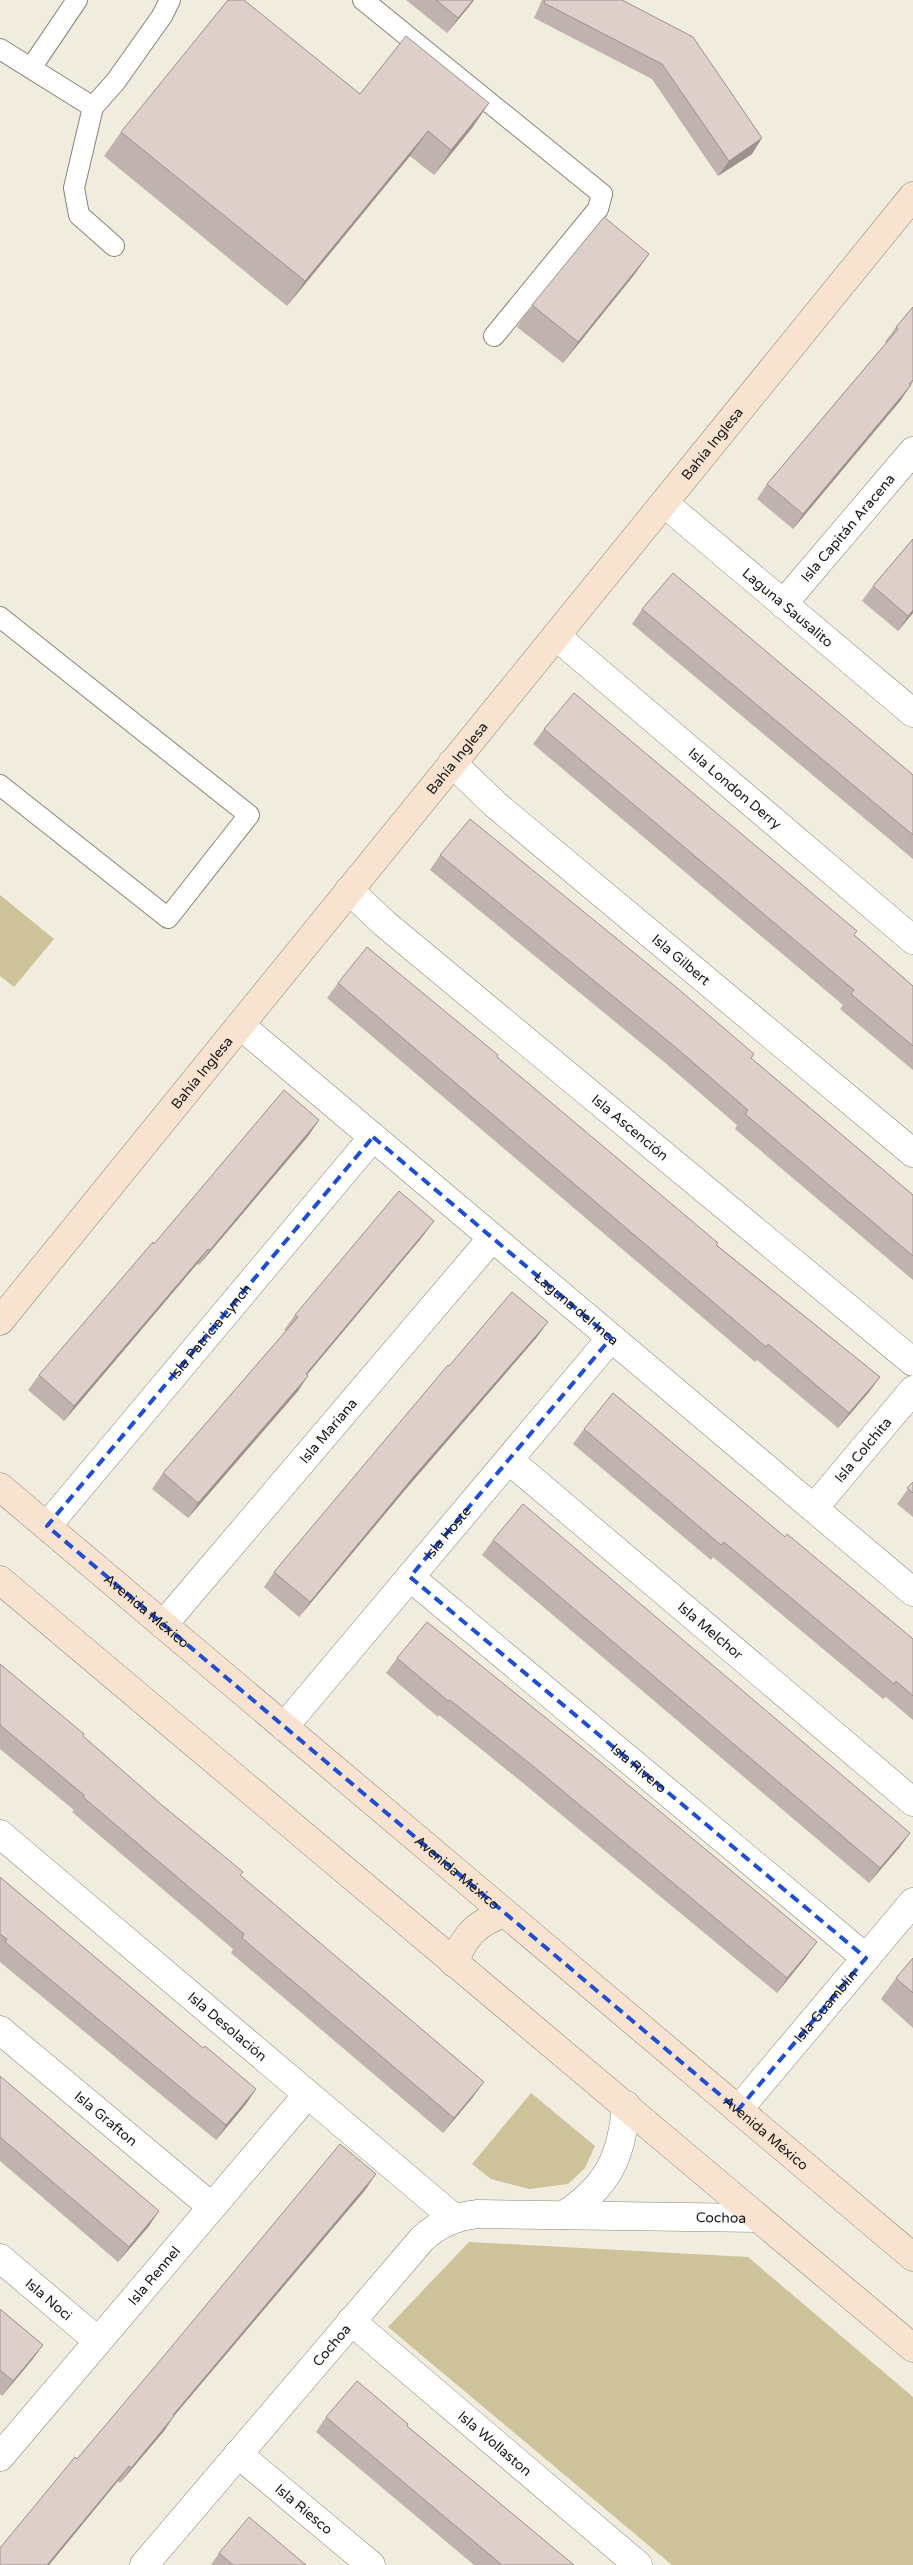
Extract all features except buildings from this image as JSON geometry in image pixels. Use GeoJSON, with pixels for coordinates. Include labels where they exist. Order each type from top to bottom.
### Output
{"type":"FeatureCollection","features":[{"type":"Feature","properties":{"kind":"street","name":"Bahía Inglesa"},"geometry":{"type":"LineString","coordinates":[[0,1321],[913,196]]}},
{"type":"Feature","properties":{"kind":"street","name":"Isla Capitán Aracena"},"geometry":{"type":"LineString","coordinates":[[783,604],[913,451]]}},
{"type":"Feature","properties":{"kind":"street","name":"Laguna Sausalito"},"geometry":{"type":"LineString","coordinates":[[664,503],[783,604],[908,700]]}},
{"type":"Feature","properties":{"kind":"street","name":"Isla London Derry"},"geometry":{"type":"LineString","coordinates":[[556,636],[913,940]]}},
{"type":"Feature","properties":{"kind":"street","name":"Isla Gilbert"},"geometry":{"type":"LineString","coordinates":[[452,763],[503,811],[913,1153]]}},
{"type":"Feature","properties":{"kind":"street","name":"Isla Ascención"},"geometry":{"type":"LineString","coordinates":[[350,890],[384,924],[913,1362]]}},
{"type":"Feature","properties":{"kind":"street","name":"Laguna del Inca"},"geometry":{"type":"LineString","coordinates":[[240,1025],[913,1592]]}},
{"type":"Feature","properties":{"kind":"street","name":"Isla Patricia Lynch"},"geometry":{"type":"LineString","coordinates":[[47,1526],[373,1137]]}},
{"type":"Feature","properties":{"kind":"street","name":"Isla Mariana"},"geometry":{"type":"LineString","coordinates":[[164,1624],[492,1238]]}},
{"type":"Feature","properties":{"kind":"street","name":"Isla Hoste"},"geometry":{"type":"LineString","coordinates":[[284,1727],[612,1338]]}},
{"type":"Feature","properties":{"kind":"street","name":"Isla Colchita"},"geometry":{"type":"LineString","coordinates":[[814,1508],[913,1390]]}},
{"type":"Feature","properties":{"kind":"street","name":"Isla Melchor"},"geometry":{"type":"LineString","coordinates":[[509,1460],[913,1802]]}},
{"type":"Feature","properties":{"kind":"street","name":"Avenida México"},"geometry":{"type":"LineString","coordinates":[[0,1487],[913,2257]]}},
{"type":"Feature","properties":{"kind":"street","name":"Isla Rivero"},"geometry":{"type":"LineString","coordinates":[[410,1577],[866,1958]]}},
{"type":"Feature","properties":{"kind":"street"},"geometry":{"type":"LineString","coordinates":[[0,1580],[912,2346]]}},
{"type":"Feature","properties":{"kind":"street","name":"Isla Desolación"},"geometry":{"type":"LineString","coordinates":[[0,1834],[454,2218]]}},
{"type":"Feature","properties":{"kind":"street","name":"Isla Guamblín"},"geometry":{"type":"LineString","coordinates":[[738,2110],[913,1902]]}},
{"type":"Feature","properties":{"kind":"street"},"geometry":{"type":"LineString","coordinates":[[454,1963],[461,1945],[474,1929],[488,1919],[505,1913]]}},
{"type":"Feature","properties":{"kind":"street","name":"Isla Grafton"},"geometry":{"type":"LineString","coordinates":[[0,2030],[212,2207]]}},
{"type":"Feature","properties":{"kind":"street","name":"Isla Rennel"},"geometry":{"type":"LineString","coordinates":[[0,2457],[307,2095]]}},
{"type":"Feature","properties":{"kind":"street"},"geometry":{"type":"LineString","coordinates":[[564,2215],[596,2190],[608,2174],[617,2156],[624,2131],[626,2105]]}},
{"type":"Feature","properties":{"kind":"street","name":"Cochoa"},"geometry":{"type":"LineString","coordinates":[[144,2565],[422,2238],[441,2224],[454,2218],[478,2214],[758,2218]]}},
{"type":"Feature","properties":{"kind":"street","name":"Isla Noci"},"geometry":{"type":"LineString","coordinates":[[0,2258],[98,2341]]}},
{"type":"Feature","properties":{"kind":"street","name":"Isla Wollaston"},"geometry":{"type":"LineString","coordinates":[[351,2321],[638,2565]]}},
{"type":"Feature","properties":{"kind":"street","name":"Isla Riesco"},"geometry":{"type":"LineString","coordinates":[[238,2454],[371,2565]]}},
{"type":"Feature","properties":{"kind":"lane"},"geometry":{"type":"LineString","coordinates":[[31,68],[77,0]]}},
{"type":"Feature","properties":{"kind":"lane"},"geometry":{"type":"LineString","coordinates":[[114,246],[79,215],[74,188],[92,107],[116,81],[162,16],[170,0]]}},
{"type":"Feature","properties":{"kind":"lane"},"geometry":{"type":"LineString","coordinates":[[363,0],[602,194],[598,209],[494,336]]}},
{"type":"Feature","properties":{"kind":"lane"},"geometry":{"type":"LineString","coordinates":[[0,49],[92,107]]}},
{"type":"Feature","properties":{"kind":"lane"},"geometry":{"type":"LineString","coordinates":[[0,617],[249,815],[168,918],[0,785]]}},
{"type":"Feature","properties":{"kind":"highlighted area"},"geometry":{"type":"Polygon","coordinates":[[[373,1137],[611,1338],[410,1577],[866,1958],[738,2110],[47,1526],[373,1137]]]}},
{"type":"Feature","properties":{"kind":"shaded area"},"geometry":{"type":"Polygon","coordinates":[[[0,895],[54,939],[14,987],[0,976],[0,895]]]}},
{"type":"Feature","properties":{"kind":"shaded area"},"geometry":{"type":"Polygon","coordinates":[[[531,2093],[595,2146],[585,2168],[568,2184],[529,2189],[491,2179],[472,2164],[531,2093]]]}},
{"type":"Feature","properties":{"kind":"shaded area"},"geometry":{"type":"Polygon","coordinates":[[[469,2242],[748,2257],[913,2397],[913,2565],[672,2565],[388,2327],[469,2242]]]}}]}
